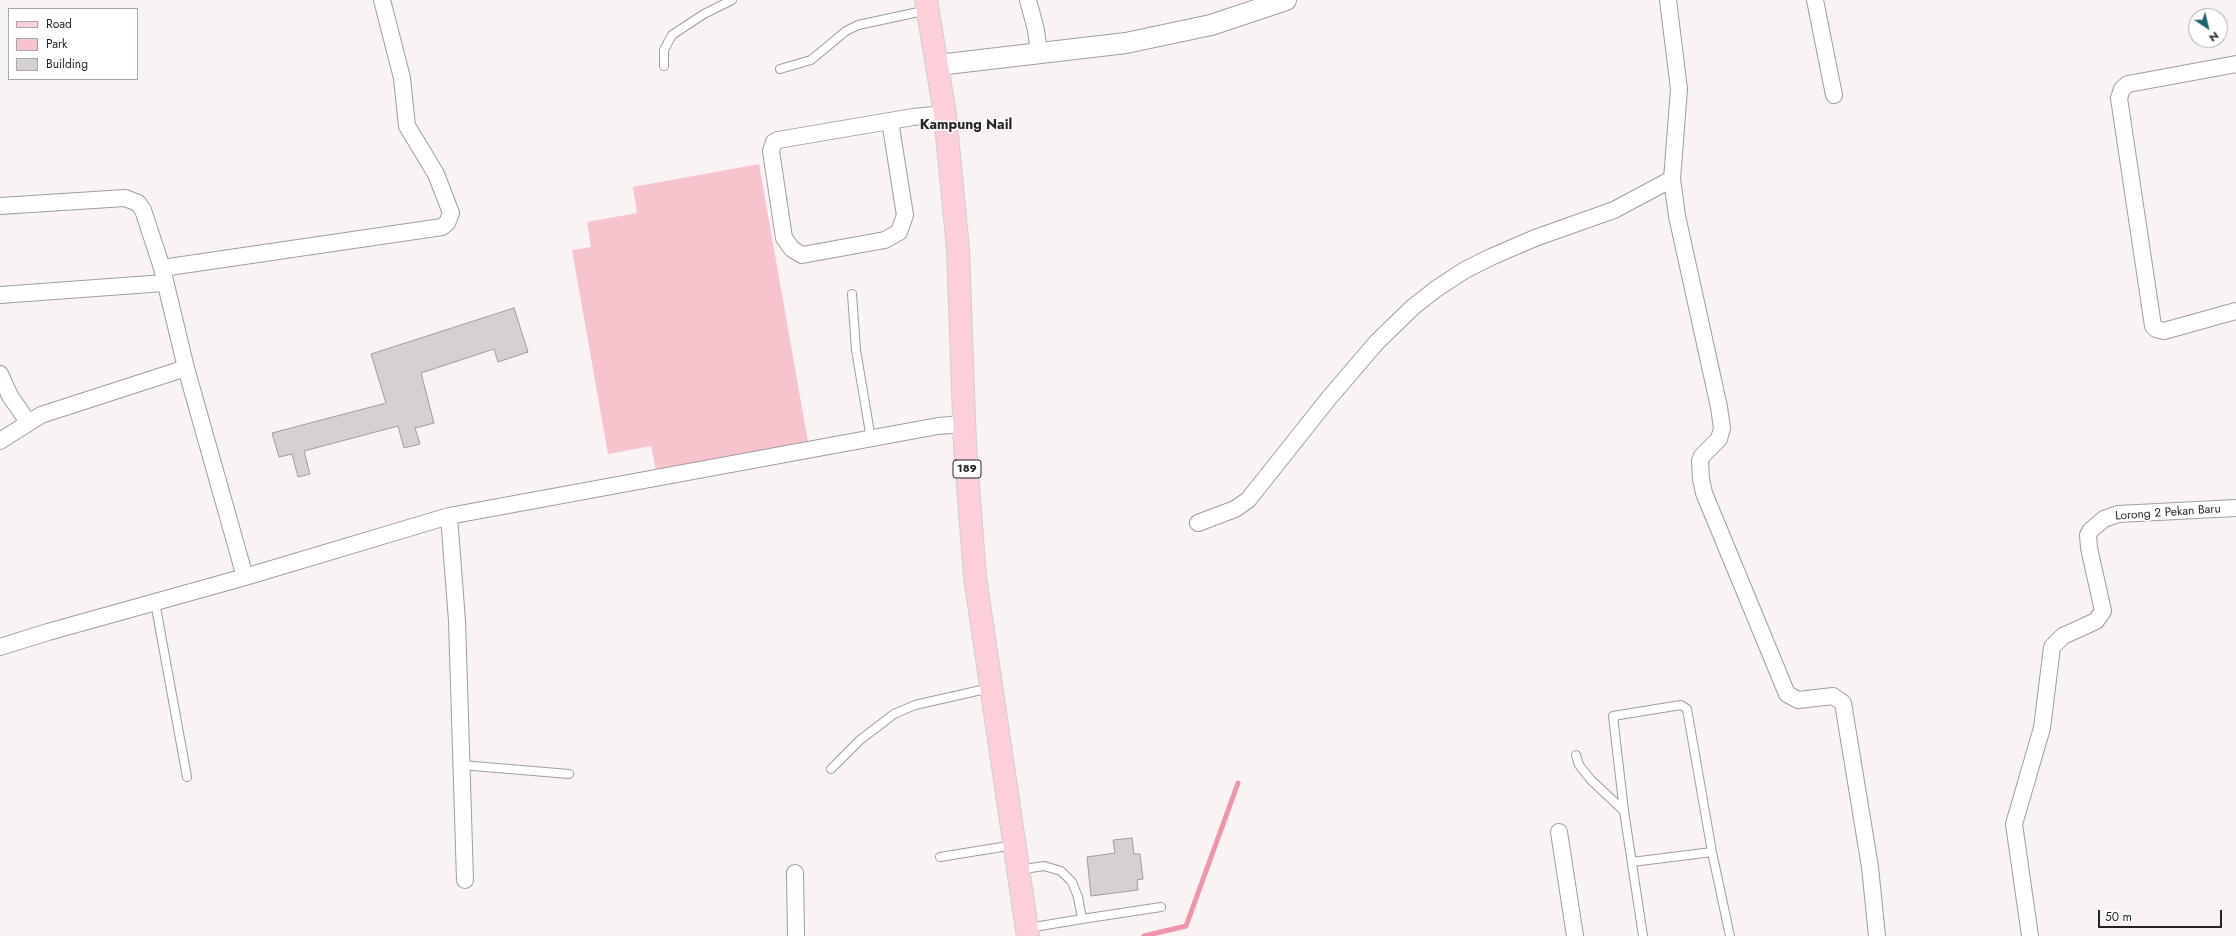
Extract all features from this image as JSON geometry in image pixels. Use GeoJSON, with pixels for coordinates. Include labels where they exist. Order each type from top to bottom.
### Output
{"type":"FeatureCollection","features":[{"type":"Feature","properties":{"kind":"main road","name":"189"},"geometry":{"type":"LineString","coordinates":[[927,5],[945,114],[958,249],[972,554],[990,688],[1027,932]]}},
{"type":"Feature","properties":{"kind":"street"},"geometry":{"type":"LineString","coordinates":[[0,295],[163,276],[442,227],[447,224],[452,213],[436,174],[407,126],[402,78],[382,0]]}},
{"type":"Feature","properties":{"kind":"street"},"geometry":{"type":"LineString","coordinates":[[1028,0],[1036,30],[1039,53]]}},
{"type":"Feature","properties":{"kind":"street"},"geometry":{"type":"LineString","coordinates":[[938,65],[1126,43],[1212,25],[1286,0]]}},
{"type":"Feature","properties":{"kind":"street"},"geometry":{"type":"LineString","coordinates":[[1668,0],[1679,89],[1672,179],[1677,216],[1720,407],[1722,434],[1706,451],[1700,461],[1701,479],[1704,493],[1787,694],[1798,700],[1833,696],[1843,703],[1870,867],[1877,936]]}},
{"type":"Feature","properties":{"kind":"street"},"geometry":{"type":"LineString","coordinates":[[1815,0],[1834,96]]}},
{"type":"Feature","properties":{"kind":"street"},"geometry":{"type":"LineString","coordinates":[[2236,64],[2128,84],[2122,89],[2119,98],[2153,326],[2156,329],[2164,331],[2236,311]]}},
{"type":"Feature","properties":{"kind":"street"},"geometry":{"type":"LineString","coordinates":[[890,121],[905,215],[899,232],[885,240],[802,255],[792,249],[784,238],[771,151],[774,142],[890,121],[945,114]]}},
{"type":"Feature","properties":{"kind":"street"},"geometry":{"type":"LineString","coordinates":[[1198,522],[1235,509],[1248,500],[1329,398],[1377,342],[1413,307],[1436,289],[1465,270],[1491,257],[1535,238],[1614,210],[1672,179]]}},
{"type":"Feature","properties":{"kind":"street"},"geometry":{"type":"LineString","coordinates":[[0,206],[125,198],[132,199],[143,210],[163,276],[185,364],[245,577]]}},
{"type":"Feature","properties":{"kind":"street"},"geometry":{"type":"LineString","coordinates":[[0,441],[28,422],[62,408],[185,364]]}},
{"type":"Feature","properties":{"kind":"street"},"geometry":{"type":"LineString","coordinates":[[1,382],[28,422]]}},
{"type":"Feature","properties":{"kind":"street"},"geometry":{"type":"LineString","coordinates":[[0,647],[48,632],[245,577],[449,516],[938,426],[965,424]]}},
{"type":"Feature","properties":{"kind":"street","name":"Lorong 2 Pekan Baru"},"geometry":{"type":"LineString","coordinates":[[2030,936],[2014,824],[2042,728],[2052,647],[2063,636],[2096,621],[2103,611],[2089,548],[2088,535],[2091,530],[2104,519],[2118,514],[2236,508]]}},
{"type":"Feature","properties":{"kind":"street"},"geometry":{"type":"LineString","coordinates":[[449,516],[457,621],[465,880]]}},
{"type":"Feature","properties":{"kind":"street"},"geometry":{"type":"LineString","coordinates":[[1559,832],[1575,936]]}},
{"type":"Feature","properties":{"kind":"street"},"geometry":{"type":"LineString","coordinates":[[795,873],[796,936]]}},
{"type":"Feature","properties":{"kind":"lane"},"geometry":{"type":"LineString","coordinates":[[664,66],[664,50],[672,35],[704,14],[732,0]]}},
{"type":"Feature","properties":{"kind":"lane"},"geometry":{"type":"LineString","coordinates":[[780,69],[811,60],[846,31],[858,25],[927,5]]}},
{"type":"Feature","properties":{"kind":"lane"},"geometry":{"type":"LineString","coordinates":[[852,294],[856,350],[871,439]]}},
{"type":"Feature","properties":{"kind":"lane"},"geometry":{"type":"LineString","coordinates":[[155,602],[187,777]]}},
{"type":"Feature","properties":{"kind":"lane"},"geometry":{"type":"LineString","coordinates":[[831,769],[860,740],[894,714],[915,705],[990,688]]}},
{"type":"Feature","properties":{"kind":"lane"},"geometry":{"type":"LineString","coordinates":[[1643,936],[1624,811],[1613,716],[1685,706],[1712,852],[1730,936]]}},
{"type":"Feature","properties":{"kind":"lane"},"geometry":{"type":"LineString","coordinates":[[1576,755],[1580,765],[1588,776],[1624,811]]}},
{"type":"Feature","properties":{"kind":"lane"},"geometry":{"type":"LineString","coordinates":[[461,765],[569,774]]}},
{"type":"Feature","properties":{"kind":"lane"},"geometry":{"type":"LineString","coordinates":[[940,857],[1014,845]]}},
{"type":"Feature","properties":{"kind":"lane"},"geometry":{"type":"LineString","coordinates":[[1632,862],[1712,852]]}},
{"type":"Feature","properties":{"kind":"lane"},"geometry":{"type":"LineString","coordinates":[[1018,870],[1044,866],[1064,873],[1075,889],[1082,919]]}},
{"type":"Feature","properties":{"kind":"lane"},"geometry":{"type":"LineString","coordinates":[[1027,932],[1082,919],[1161,907]]}},
{"type":"Feature","properties":{"kind":"green space"},"geometry":{"type":"Polygon","coordinates":[[[759,164],[808,442],[656,470],[651,446],[608,454],[572,250],[591,247],[587,222],[637,213],[633,187],[759,164]]]}},
{"type":"Feature","properties":{"kind":"building"},"geometry":{"type":"Polygon","coordinates":[[[514,308],[528,352],[498,362],[494,349],[421,373],[434,423],[415,428],[420,444],[404,448],[398,426],[304,451],[310,474],[298,477],[292,454],[279,457],[272,433],[386,403],[371,354],[514,308]]]}},
{"type":"Feature","properties":{"kind":"building"},"geometry":{"type":"Polygon","coordinates":[[[1132,838],[1134,854],[1140,854],[1143,879],[1137,880],[1138,890],[1091,896],[1087,857],[1115,853],[1113,840],[1132,838]]]}},
{"type":"Feature","properties":{"kind":"waterway"},"geometry":{"type":"LineString","coordinates":[[1144,936],[1186,926],[1238,783]]}},
{"type":"Feature","properties":{"kind":"district","name":"Kampung Nail"},"geometry":{"type":"Point","coordinates":[966,126]}}]}
